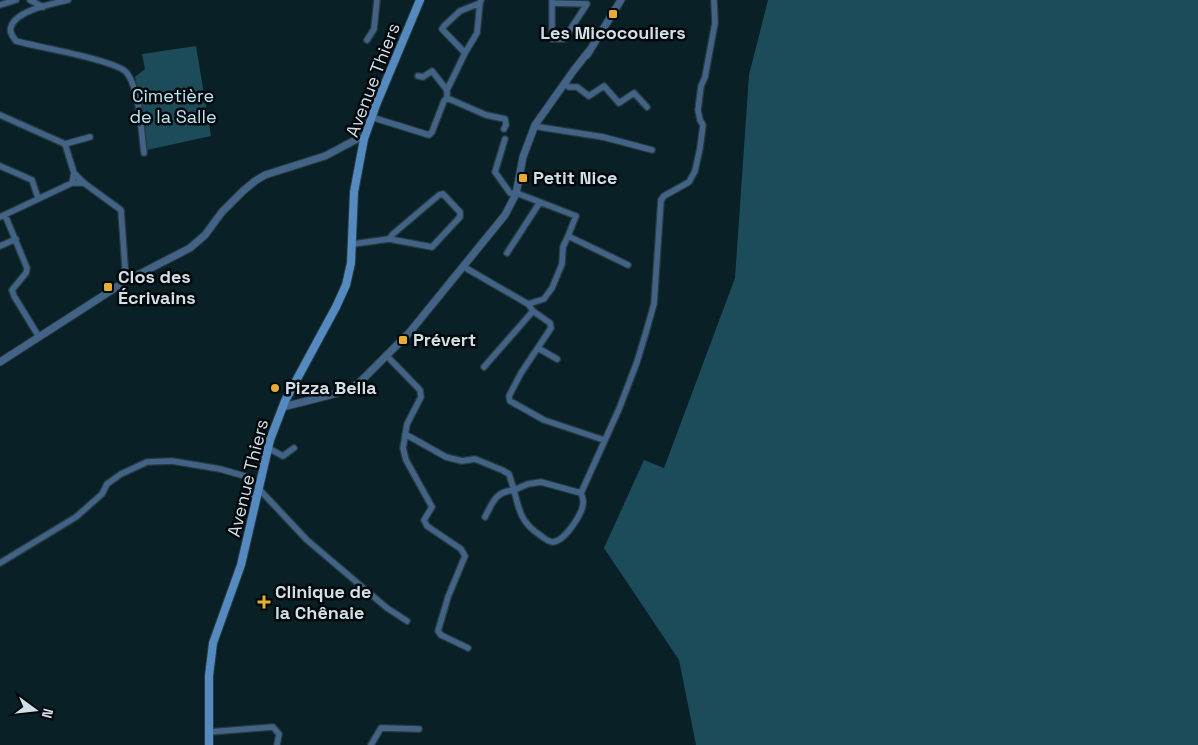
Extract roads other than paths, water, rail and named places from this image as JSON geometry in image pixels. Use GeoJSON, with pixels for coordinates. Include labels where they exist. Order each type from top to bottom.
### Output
{"type":"FeatureCollection","features":[{"type":"Feature","properties":{"kind":"main road","name":"Avenue Thiers"},"geometry":{"type":"LineString","coordinates":[[209,745],[210,657],[212,643],[241,566],[268,448],[283,407],[346,285],[351,263],[354,192],[364,139],[371,117],[420,0]]}},
{"type":"Feature","properties":{"kind":"street"},"geometry":{"type":"LineString","coordinates":[[0,5],[16,0]]}},
{"type":"Feature","properties":{"kind":"street"},"geometry":{"type":"LineString","coordinates":[[30,0],[42,7]]}},
{"type":"Feature","properties":{"kind":"street"},"geometry":{"type":"LineString","coordinates":[[68,0],[28,12],[14,22],[11,27],[11,33],[16,41],[111,64],[126,72],[136,96],[144,153]]}},
{"type":"Feature","properties":{"kind":"street"},"geometry":{"type":"LineString","coordinates":[[367,40],[374,29],[377,0]]}},
{"type":"Feature","properties":{"kind":"street"},"geometry":{"type":"LineString","coordinates":[[615,0],[615,11]]}},
{"type":"Feature","properties":{"kind":"street"},"geometry":{"type":"LineString","coordinates":[[283,407],[346,391],[358,383],[409,333],[465,268],[505,215],[517,194],[523,157],[537,126],[567,85],[574,70],[589,51],[621,0]]}},
{"type":"Feature","properties":{"kind":"street"},"geometry":{"type":"LineString","coordinates":[[405,434],[446,457],[462,461],[475,459],[509,474],[521,516],[527,526],[548,541],[554,542],[561,539],[581,513],[584,502],[581,493],[611,427],[637,362],[654,304],[661,200],[664,196],[689,182],[695,172],[703,125],[698,110],[701,86],[705,77],[715,23],[714,0]]}},
{"type":"Feature","properties":{"kind":"street"},"geometry":{"type":"LineString","coordinates":[[552,1],[587,4],[564,39],[552,39],[552,1]]}},
{"type":"Feature","properties":{"kind":"street"},"geometry":{"type":"LineString","coordinates":[[371,117],[429,135],[432,132],[444,101],[447,98],[447,90],[477,33],[480,2],[460,10],[442,29],[465,53]]}},
{"type":"Feature","properties":{"kind":"street"},"geometry":{"type":"LineString","coordinates":[[418,76],[423,76],[432,71],[447,90]]}},
{"type":"Feature","properties":{"kind":"street"},"geometry":{"type":"LineString","coordinates":[[567,85],[577,86],[590,96],[604,86],[619,103],[634,93],[647,107]]}},
{"type":"Feature","properties":{"kind":"street"},"geometry":{"type":"LineString","coordinates":[[447,98],[486,114],[505,119],[506,125],[504,129]]}},
{"type":"Feature","properties":{"kind":"street"},"geometry":{"type":"LineString","coordinates":[[0,115],[65,144],[90,137]]}},
{"type":"Feature","properties":{"kind":"street"},"geometry":{"type":"LineString","coordinates":[[537,126],[603,137],[652,150]]}},
{"type":"Feature","properties":{"kind":"street"},"geometry":{"type":"LineString","coordinates":[[0,362],[126,281],[194,244],[205,235],[222,212],[242,191],[265,175],[325,156],[359,138],[364,139]]}},
{"type":"Feature","properties":{"kind":"street"},"geometry":{"type":"LineString","coordinates":[[505,139],[495,172],[510,193],[576,216],[563,247],[562,264],[552,288],[544,299],[528,304]]}},
{"type":"Feature","properties":{"kind":"street"},"geometry":{"type":"LineString","coordinates":[[65,144],[74,174],[72,184]]}},
{"type":"Feature","properties":{"kind":"street"},"geometry":{"type":"LineString","coordinates":[[0,166],[32,180],[38,198]]}},
{"type":"Feature","properties":{"kind":"street"},"geometry":{"type":"LineString","coordinates":[[74,174],[121,210],[126,281]]}},
{"type":"Feature","properties":{"kind":"street"},"geometry":{"type":"LineString","coordinates":[[39,337],[12,290],[26,273],[27,268],[16,239],[3,216],[38,198],[72,184],[84,183]]}},
{"type":"Feature","properties":{"kind":"street"},"geometry":{"type":"LineString","coordinates":[[352,244],[389,239],[432,247],[460,217],[460,212],[443,194],[439,195],[389,239]]}},
{"type":"Feature","properties":{"kind":"street"},"geometry":{"type":"LineString","coordinates":[[507,253],[540,202]]}},
{"type":"Feature","properties":{"kind":"street"},"geometry":{"type":"LineString","coordinates":[[568,236],[628,264]]}},
{"type":"Feature","properties":{"kind":"street"},"geometry":{"type":"LineString","coordinates":[[0,246],[16,239]]}},
{"type":"Feature","properties":{"kind":"street"},"geometry":{"type":"LineString","coordinates":[[465,268],[528,304],[533,311],[550,323],[551,328],[521,373],[509,396],[510,400],[544,420],[604,440]]}},
{"type":"Feature","properties":{"kind":"street"},"geometry":{"type":"LineString","coordinates":[[484,367],[533,311]]}},
{"type":"Feature","properties":{"kind":"street"},"geometry":{"type":"LineString","coordinates":[[538,348],[557,359]]}},
{"type":"Feature","properties":{"kind":"street"},"geometry":{"type":"LineString","coordinates":[[386,355],[420,390],[421,398],[408,424],[404,448],[406,460],[432,508],[424,520],[427,526],[461,549],[465,556],[448,597],[438,631],[440,636],[468,648]]}},
{"type":"Feature","properties":{"kind":"street"},"geometry":{"type":"LineString","coordinates":[[289,393],[299,399],[307,400]]}},
{"type":"Feature","properties":{"kind":"street"},"geometry":{"type":"LineString","coordinates":[[268,448],[283,456],[294,448]]}},
{"type":"Feature","properties":{"kind":"street"},"geometry":{"type":"LineString","coordinates":[[0,563],[76,517],[102,494],[108,484],[121,474],[147,462],[172,461],[220,469],[248,477],[252,495],[258,493],[307,540],[387,608],[407,621]]}},
{"type":"Feature","properties":{"kind":"street"},"geometry":{"type":"LineString","coordinates":[[484,517],[497,495],[528,484],[541,482],[581,493]]}},
{"type":"Feature","properties":{"kind":"street"},"geometry":{"type":"LineString","coordinates":[[209,732],[273,727],[279,734],[282,745]]}},
{"type":"Feature","properties":{"kind":"street"},"geometry":{"type":"LineString","coordinates":[[371,745],[380,728],[419,730]]}},
{"type":"Feature","properties":{"kind":"street"},"geometry":{"type":"LineString","coordinates":[[277,745],[279,734]]}},
{"type":"Feature","properties":{"kind":"place","name":"Les Micocouliers"},"geometry":{"type":"Point","coordinates":[613,14]}},
{"type":"Feature","properties":{"kind":"place","name":"Petit Nice"},"geometry":{"type":"Point","coordinates":[523,178]}},
{"type":"Feature","properties":{"kind":"place","name":"Clos des Écrivains"},"geometry":{"type":"Point","coordinates":[108,287]}},
{"type":"Feature","properties":{"kind":"place","name":"Prévert"},"geometry":{"type":"Point","coordinates":[403,340]}},
{"type":"Feature","properties":{"kind":"place","name":"Pizza Bella"},"geometry":{"type":"Point","coordinates":[275,388]}},
{"type":"Feature","properties":{"kind":"place","name":"Clinique de la Chênaie"},"geometry":{"type":"Point","coordinates":[264,602]}},
{"type":"Feature","properties":{"kind":"park label","name":"Cimetière de la Salle"},"geometry":{"type":"Point","coordinates":[173,106]}}]}
